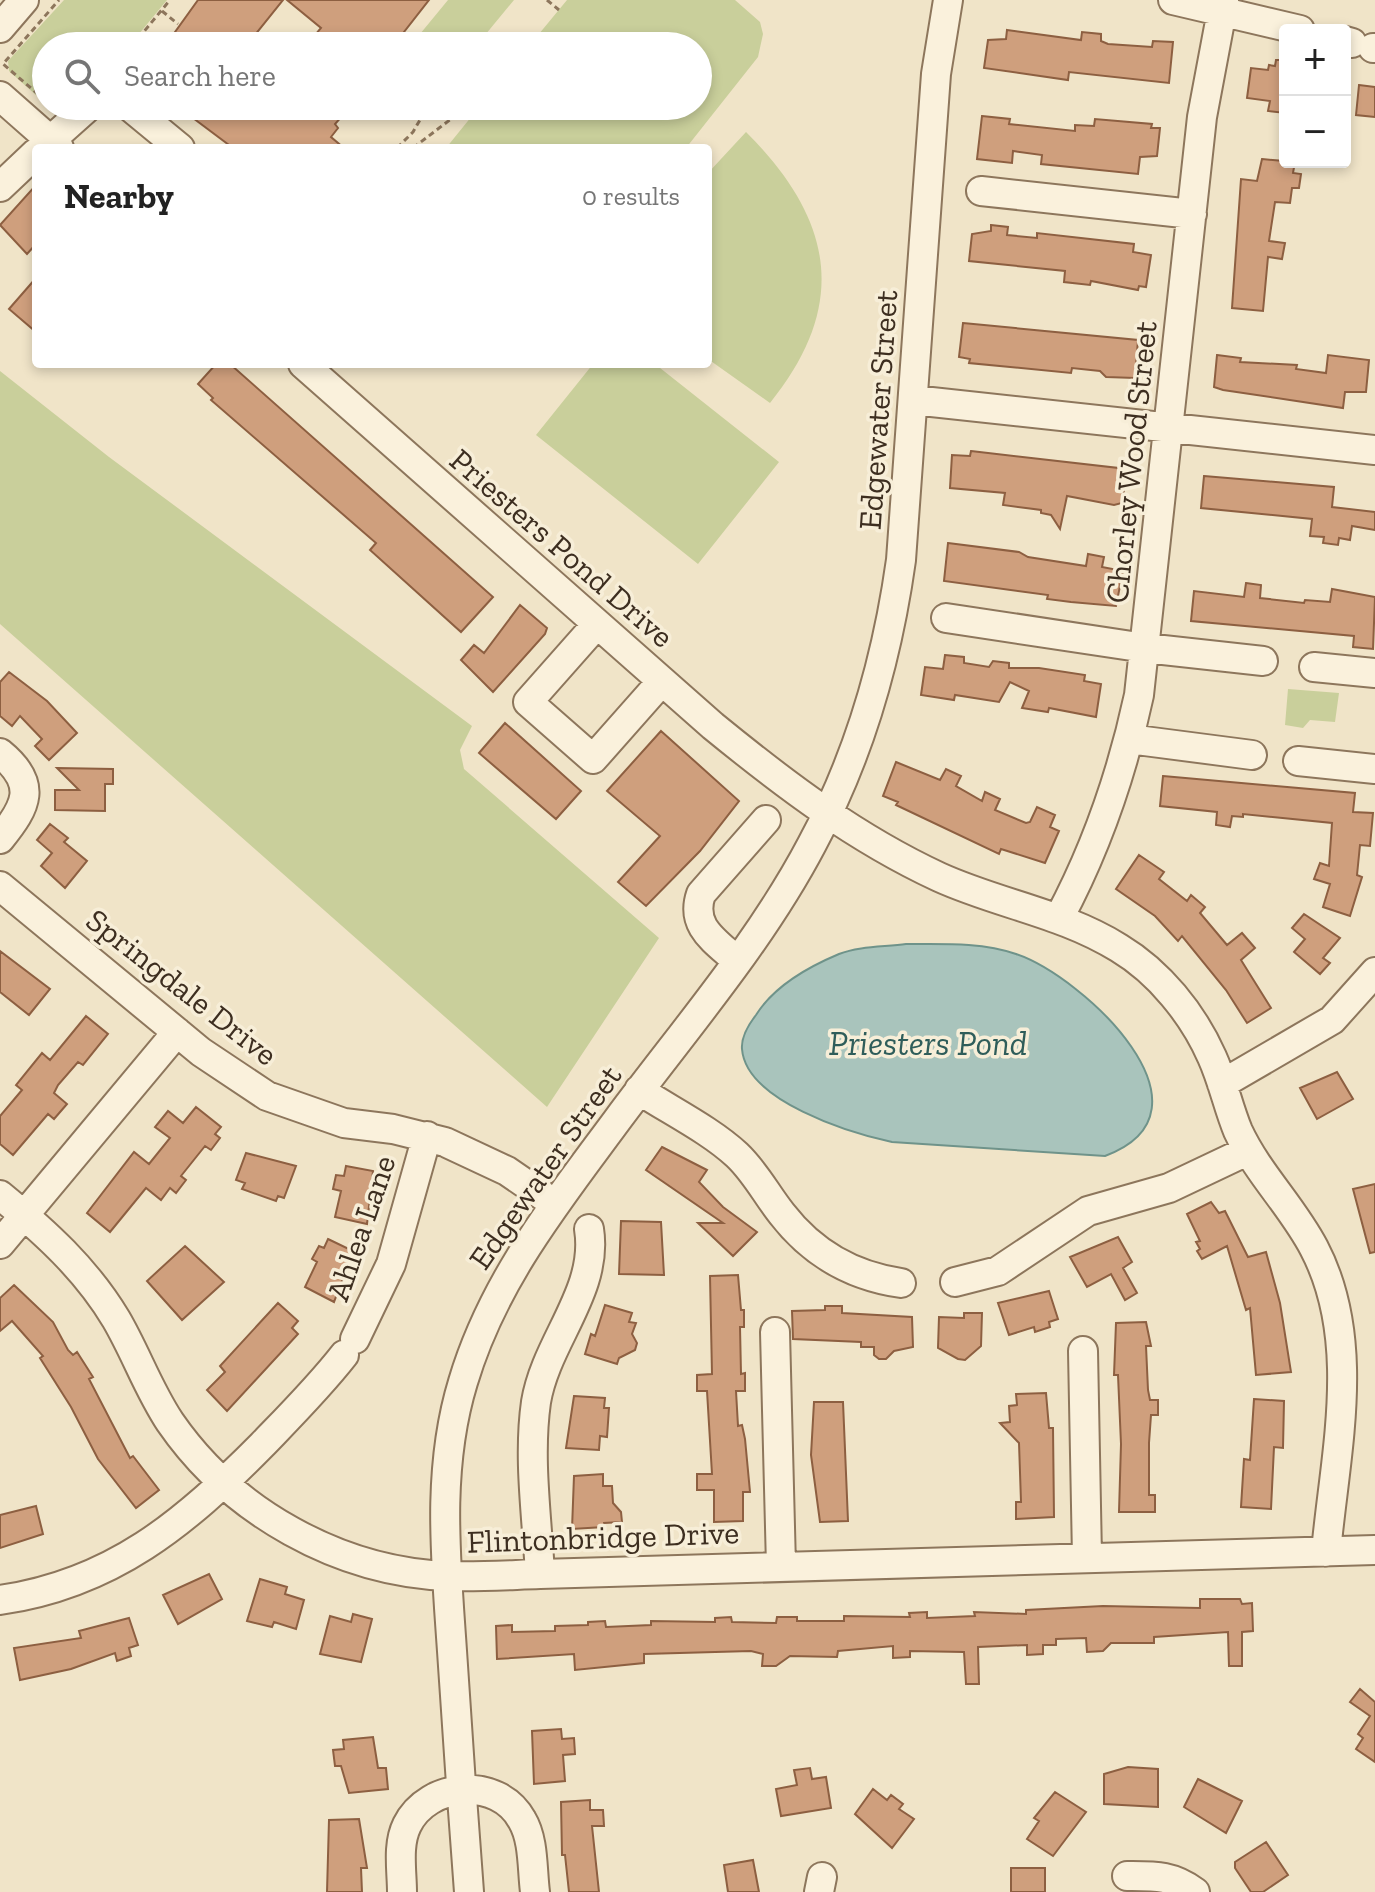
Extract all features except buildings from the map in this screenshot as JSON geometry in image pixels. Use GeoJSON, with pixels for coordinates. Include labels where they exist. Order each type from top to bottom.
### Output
{"type":"FeatureCollection","features":[{"type":"Feature","properties":{"kind":"street"},"geometry":{"type":"LineString","coordinates":[[0,28],[24,0]]}},
{"type":"Feature","properties":{"kind":"street","name":"Edgewater Street"},"geometry":{"type":"LineString","coordinates":[[469,1892],[447,1576],[445,1477],[462,1384],[497,1294],[555,1204],[781,897],[827,815],[862,731],[893,617],[901,560],[936,74],[948,0]]}},
{"type":"Feature","properties":{"kind":"street"},"geometry":{"type":"LineString","coordinates":[[1173,0],[1222,5],[1281,24]]}},
{"type":"Feature","properties":{"kind":"street","name":"Chorley Wood Street"},"geometry":{"type":"LineString","coordinates":[[1059,918],[1099,836],[1129,739],[1145,648],[1204,104],[1222,5]]}},
{"type":"Feature","properties":{"kind":"street"},"geometry":{"type":"LineString","coordinates":[[0,96],[44,144]]}},
{"type":"Feature","properties":{"kind":"street"},"geometry":{"type":"LineString","coordinates":[[50,144],[75,120]]}},
{"type":"Feature","properties":{"kind":"street"},"geometry":{"type":"LineString","coordinates":[[146,120],[175,144]]}},
{"type":"Feature","properties":{"kind":"street"},"geometry":{"type":"LineString","coordinates":[[0,187],[32,160]]}},
{"type":"Feature","properties":{"kind":"street"},"geometry":{"type":"LineString","coordinates":[[981,191],[1192,214]]}},
{"type":"Feature","properties":{"kind":"street","name":"Priesters Pond Drive"},"geometry":{"type":"LineString","coordinates":[[308,368],[662,681],[779,780],[827,815]]}},
{"type":"Feature","properties":{"kind":"street"},"geometry":{"type":"LineString","coordinates":[[913,400],[1375,450]]}},
{"type":"Feature","properties":{"kind":"street"},"geometry":{"type":"LineString","coordinates":[[946,618],[1145,648],[1263,661]]}},
{"type":"Feature","properties":{"kind":"street"},"geometry":{"type":"LineString","coordinates":[[597,624],[528,702],[593,759],[662,681]]}},
{"type":"Feature","properties":{"kind":"street"},"geometry":{"type":"LineString","coordinates":[[1314,667],[1375,673]]}},
{"type":"Feature","properties":{"kind":"street"},"geometry":{"type":"LineString","coordinates":[[1129,739],[1252,755]]}},
{"type":"Feature","properties":{"kind":"street"},"geometry":{"type":"LineString","coordinates":[[0,753],[19,772],[25,798],[20,815],[0,839]]}},
{"type":"Feature","properties":{"kind":"street"},"geometry":{"type":"LineString","coordinates":[[1298,761],[1375,769]]}},
{"type":"Feature","properties":{"kind":"street"},"geometry":{"type":"LineString","coordinates":[[827,815],[887,852],[941,878],[1059,918],[1122,950],[1150,972],[1195,1024],[1247,1151],[1314,1249],[1337,1311],[1342,1380],[1326,1552]]}},
{"type":"Feature","properties":{"kind":"street"},"geometry":{"type":"LineString","coordinates":[[736,960],[704,930],[697,907],[701,894],[766,820]]}},
{"type":"Feature","properties":{"kind":"street","name":"Springdale Drive"},"geometry":{"type":"LineString","coordinates":[[0,886],[233,1077],[293,1107],[344,1123],[427,1136],[496,1165],[555,1204]]}},
{"type":"Feature","properties":{"kind":"street"},"geometry":{"type":"LineString","coordinates":[[1222,1084],[1332,1020],[1375,972]]}},
{"type":"Feature","properties":{"kind":"street"},"geometry":{"type":"LineString","coordinates":[[0,1244],[177,1032]]}},
{"type":"Feature","properties":{"kind":"street"},"geometry":{"type":"LineString","coordinates":[[639,1090],[734,1152],[804,1239],[837,1265],[869,1278],[901,1283]]}},
{"type":"Feature","properties":{"kind":"street","name":"Ahlea Lane"},"geometry":{"type":"LineString","coordinates":[[0,1600],[61,1586],[139,1551],[177,1526],[224,1484],[349,1347],[391,1264],[427,1136]]}},
{"type":"Feature","properties":{"kind":"street"},"geometry":{"type":"LineString","coordinates":[[955,1282],[998,1271],[1088,1211],[1169,1188],[1247,1151]]}},
{"type":"Feature","properties":{"kind":"street","name":"Flintonbridge Drive"},"geometry":{"type":"LineString","coordinates":[[0,1195],[70,1256],[96,1288],[170,1422],[224,1484],[275,1522],[313,1542],[393,1568],[447,1576],[1375,1550]]}},
{"type":"Feature","properties":{"kind":"street"},"geometry":{"type":"LineString","coordinates":[[540,1574],[533,1437],[536,1402],[555,1341],[591,1265],[589,1229]]}},
{"type":"Feature","properties":{"kind":"street"},"geometry":{"type":"LineString","coordinates":[[775,1332],[781,1566]]}},
{"type":"Feature","properties":{"kind":"street"},"geometry":{"type":"LineString","coordinates":[[1083,1351],[1087,1557]]}},
{"type":"Feature","properties":{"kind":"street"},"geometry":{"type":"LineString","coordinates":[[402,1892],[401,1844],[410,1820],[435,1795],[487,1790],[513,1807],[528,1835],[535,1892]]}},
{"type":"Feature","properties":{"kind":"street"},"geometry":{"type":"LineString","coordinates":[[1127,1876],[1164,1875],[1195,1892]]}},
{"type":"Feature","properties":{"kind":"path"},"geometry":{"type":"LineString","coordinates":[[32,89],[3,64],[59,0]]}},
{"type":"Feature","properties":{"kind":"path"},"geometry":{"type":"LineString","coordinates":[[144,32],[170,0]]}},
{"type":"Feature","properties":{"kind":"path"},"geometry":{"type":"LineString","coordinates":[[547,0],[559,10]]}},
{"type":"Feature","properties":{"kind":"path"},"geometry":{"type":"LineString","coordinates":[[162,11],[178,24]]}},
{"type":"Feature","properties":{"kind":"path"},"geometry":{"type":"LineString","coordinates":[[401,144],[420,120]]}},
{"type":"Feature","properties":{"kind":"path"},"geometry":{"type":"LineString","coordinates":[[418,144],[450,120]]}},
{"type":"Feature","properties":{"kind":"green space"},"geometry":{"type":"Polygon","coordinates":[[[64,0],[167,0],[141,32],[35,32],[64,0]]]}},
{"type":"Feature","properties":{"kind":"green space"},"geometry":{"type":"Polygon","coordinates":[[[448,0],[514,0],[488,32],[422,32],[448,0]]]}},
{"type":"Feature","properties":{"kind":"green space"},"geometry":{"type":"Polygon","coordinates":[[[567,0],[735,0],[760,22],[763,34],[758,57],[712,115],[712,32],[541,32],[567,0]]]}},
{"type":"Feature","properties":{"kind":"green space"},"geometry":{"type":"Polygon","coordinates":[[[32,35],[32,92],[9,71],[8,61],[32,35]]]}},
{"type":"Feature","properties":{"kind":"green space"},"geometry":{"type":"Polygon","coordinates":[[[469,120],[708,120],[689,144],[449,144],[469,120]]]}},
{"type":"Feature","properties":{"kind":"green space"},"geometry":{"type":"Polygon","coordinates":[[[746,132],[798,197],[813,230],[821,263],[821,297],[812,331],[796,366],[770,403],[712,362],[712,169],[746,132]]]}},
{"type":"Feature","properties":{"kind":"green space"},"geometry":{"type":"Polygon","coordinates":[[[590,368],[660,368],[779,462],[698,564],[536,435],[590,368]]]}},
{"type":"Feature","properties":{"kind":"green space"},"geometry":{"type":"Polygon","coordinates":[[[0,371],[109,457],[472,726],[460,750],[464,769],[659,938],[547,1107],[0,624],[0,371]]]}},
{"type":"Feature","properties":{"kind":"green space"},"geometry":{"type":"Polygon","coordinates":[[[1288,689],[1339,693],[1335,722],[1310,720],[1303,728],[1285,725],[1288,689]]]}},
{"type":"Feature","properties":{"kind":"water","name":"Priesters Pond"},"geometry":{"type":"Polygon","coordinates":[[[906,944],[962,944],[1003,950],[1044,967],[1076,989],[1106,1016],[1131,1047],[1148,1078],[1152,1109],[1139,1135],[1105,1156],[892,1142],[851,1131],[803,1112],[761,1084],[748,1068],[742,1044],[751,1022],[772,995],[804,971],[839,954],[906,944]]]}}]}
